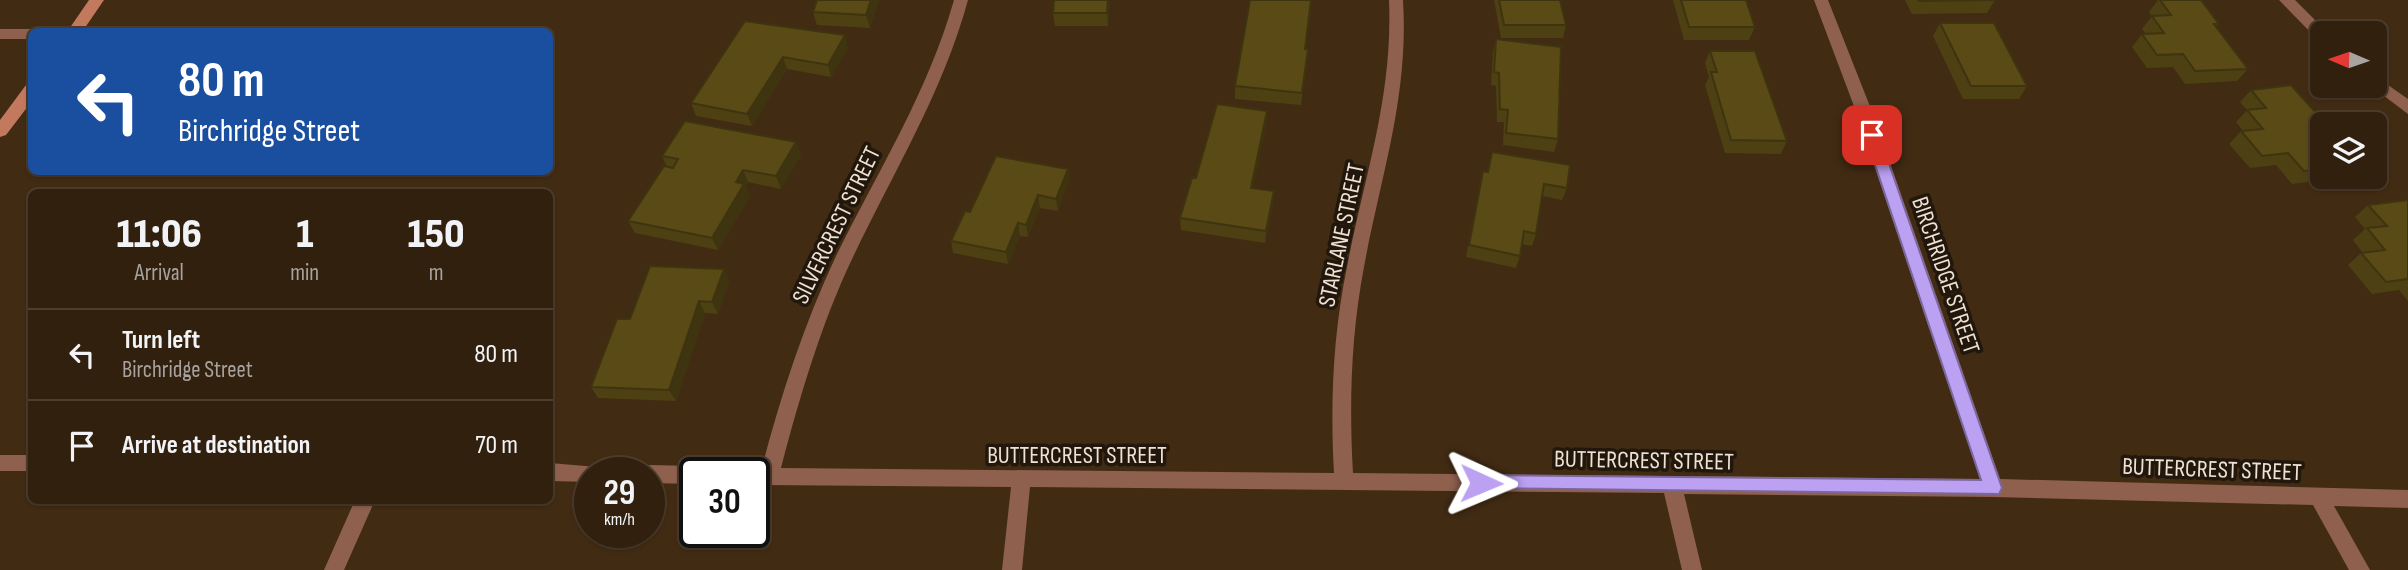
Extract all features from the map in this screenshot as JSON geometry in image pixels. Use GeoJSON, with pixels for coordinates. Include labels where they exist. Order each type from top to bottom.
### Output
{"type":"FeatureCollection","features":[{"type":"Feature","properties":{"kind":"main road"},"geometry":{"type":"LineString","coordinates":[[77,28],[97,0]]}},
{"type":"Feature","properties":{"kind":"main road"},"geometry":{"type":"LineString","coordinates":[[0,131],[28,94]]}},
{"type":"Feature","properties":{"kind":"street","name":"SILVERCREST STREET"},"geometry":{"type":"LineString","coordinates":[[769,457],[824,300],[934,81],[961,0]]}},
{"type":"Feature","properties":{"kind":"street","name":"STARLANE STREET"},"geometry":{"type":"LineString","coordinates":[[1344,481],[1341,430],[1347,326],[1355,267],[1391,121],[1398,64],[1396,0]]}},
{"type":"Feature","properties":{"kind":"street","name":"BIRCHRIDGE STREET"},"geometry":{"type":"LineString","coordinates":[[1821,0],[1872,135],[1993,488]]}},
{"type":"Feature","properties":{"kind":"street"},"geometry":{"type":"LineString","coordinates":[[2286,0],[2310,23]]}},
{"type":"Feature","properties":{"kind":"street"},"geometry":{"type":"LineString","coordinates":[[0,34],[28,34]]}},
{"type":"Feature","properties":{"kind":"street"},"geometry":{"type":"LineString","coordinates":[[2387,90],[2408,108]]}},
{"type":"Feature","properties":{"kind":"street"},"geometry":{"type":"LineString","coordinates":[[0,463],[28,463]]}},
{"type":"Feature","properties":{"kind":"street"},"geometry":{"type":"LineString","coordinates":[[553,472],[574,473]]}},
{"type":"Feature","properties":{"kind":"street","name":"BUTTERCREST STREET"},"geometry":{"type":"LineString","coordinates":[[770,476],[1993,488],[2408,499]]}},
{"type":"Feature","properties":{"kind":"street"},"geometry":{"type":"LineString","coordinates":[[1012,570],[1021,480]]}},
{"type":"Feature","properties":{"kind":"street"},"geometry":{"type":"LineString","coordinates":[[1672,485],[1692,570]]}},
{"type":"Feature","properties":{"kind":"street"},"geometry":{"type":"LineString","coordinates":[[2318,496],[2360,570]]}},
{"type":"Feature","properties":{"kind":"street"},"geometry":{"type":"LineString","coordinates":[[334,570],[363,504]]}},
{"type":"Feature","properties":{"kind":"building"},"geometry":{"type":"Polygon","coordinates":[[[817,0],[871,0],[866,15],[813,12],[817,0]]]}},
{"type":"Feature","properties":{"kind":"building"},"geometry":{"type":"Polygon","coordinates":[[[1054,0],[1108,0],[1107,13],[1053,13],[1054,0]]]}},
{"type":"Feature","properties":{"kind":"building"},"geometry":{"type":"Polygon","coordinates":[[[1250,0],[1311,0],[1302,93],[1235,86],[1250,0]]]}},
{"type":"Feature","properties":{"kind":"building"},"geometry":{"type":"Polygon","coordinates":[[[1499,0],[1560,0],[1566,25],[1504,25],[1499,0]]]}},
{"type":"Feature","properties":{"kind":"building"},"geometry":{"type":"Polygon","coordinates":[[[1681,0],[1746,0],[1755,27],[1689,27],[1681,0]]]}},
{"type":"Feature","properties":{"kind":"building"},"geometry":{"type":"Polygon","coordinates":[[[1918,0],[1995,0],[1919,1],[1918,0]]]}},
{"type":"Feature","properties":{"kind":"building"},"geometry":{"type":"Polygon","coordinates":[[[2160,0],[2201,0],[2219,24],[2214,24],[2248,69],[2195,71],[2183,54],[2157,55],[2142,34],[2164,33],[2152,16],[2171,15],[2160,0]]]}},
{"type":"Feature","properties":{"kind":"building"},"geometry":{"type":"Polygon","coordinates":[[[745,21],[845,35],[828,65],[783,57],[747,114],[691,103],[745,21]]]}},
{"type":"Feature","properties":{"kind":"building"},"geometry":{"type":"Polygon","coordinates":[[[1940,23],[1994,23],[2027,86],[1971,86],[1940,23]]]}},
{"type":"Feature","properties":{"kind":"building"},"geometry":{"type":"Polygon","coordinates":[[[1496,39],[1561,47],[1558,139],[1506,133],[1508,110],[1500,109],[1499,73],[1494,72],[1496,39]]]}},
{"type":"Feature","properties":{"kind":"building"},"geometry":{"type":"Polygon","coordinates":[[[1710,51],[1755,51],[1787,141],[1731,140],[1711,72],[1717,72],[1710,51]]]}},
{"type":"Feature","properties":{"kind":"building"},"geometry":{"type":"Polygon","coordinates":[[[2291,85],[2315,112],[2310,112],[2310,170],[2304,171],[2288,153],[2262,156],[2241,131],[2263,129],[2247,110],[2266,108],[2251,90],[2291,85]]]}},
{"type":"Feature","properties":{"kind":"building"},"geometry":{"type":"Polygon","coordinates":[[[1217,104],[1267,111],[1251,188],[1274,191],[1266,231],[1180,218],[1192,178],[1196,178],[1217,104]]]}},
{"type":"Feature","properties":{"kind":"building"},"geometry":{"type":"Polygon","coordinates":[[[685,121],[796,142],[776,176],[743,170],[736,182],[744,184],[712,238],[628,221],[664,166],[673,168],[678,159],[662,156],[685,121]]]}},
{"type":"Feature","properties":{"kind":"building"},"geometry":{"type":"Polygon","coordinates":[[[1492,152],[1570,165],[1567,188],[1544,184],[1536,234],[1524,231],[1520,256],[1469,245],[1483,171],[1488,172],[1492,152]]]}},
{"type":"Feature","properties":{"kind":"building"},"geometry":{"type":"Polygon","coordinates":[[[996,156],[1068,169],[1056,199],[1038,195],[1026,225],[1018,223],[1006,252],[951,241],[965,211],[970,212],[996,156]]]}},
{"type":"Feature","properties":{"kind":"building"},"geometry":{"type":"Polygon","coordinates":[[[2408,200],[2408,279],[2386,282],[2361,253],[2385,250],[2367,228],[2387,226],[2368,205],[2408,200]]]}},
{"type":"Feature","properties":{"kind":"building"},"geometry":{"type":"Polygon","coordinates":[[[650,266],[724,269],[712,302],[699,301],[669,390],[591,387],[617,319],[630,319],[650,266]]]}},
{"type":"Feature","properties":{"kind":"route"},"geometry":{"type":"LineString","coordinates":[[1481,483],[1993,488],[1872,135]]}}]}
